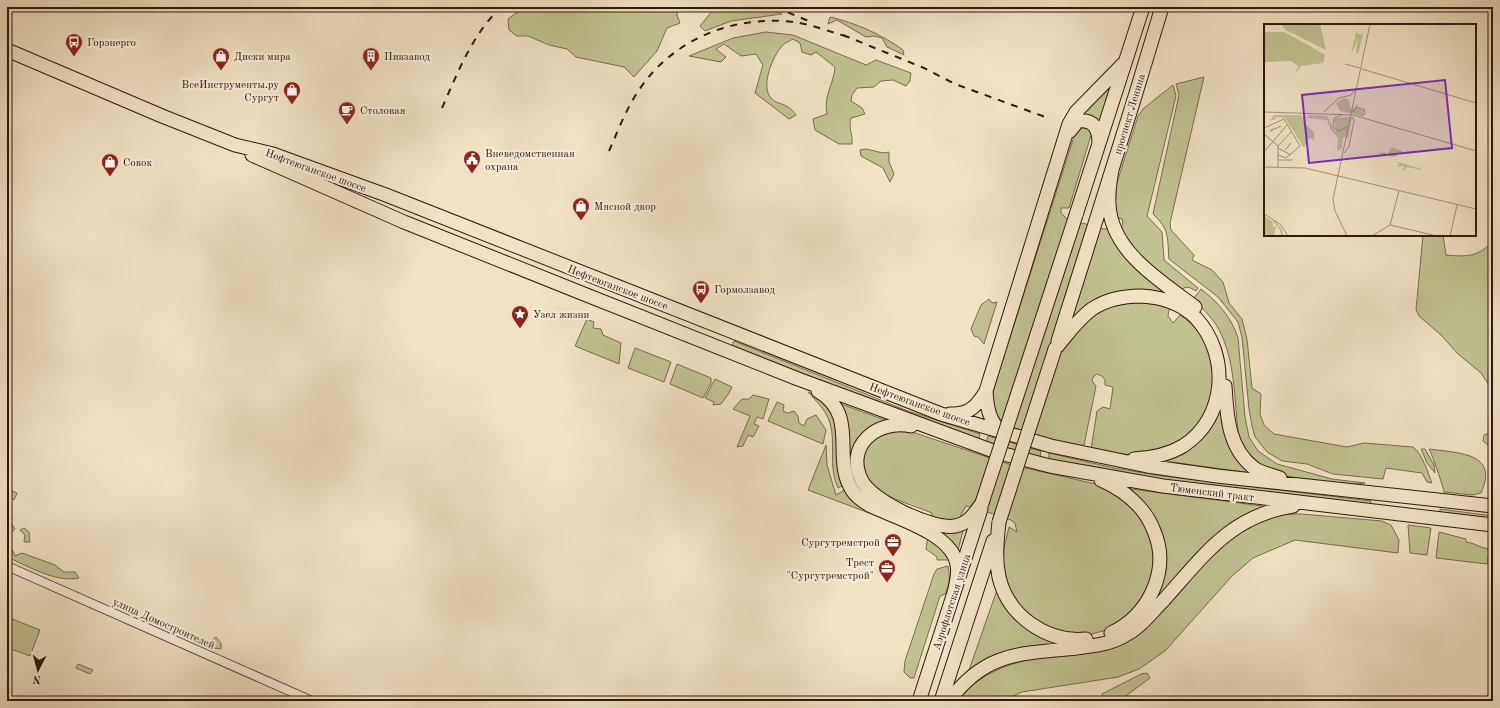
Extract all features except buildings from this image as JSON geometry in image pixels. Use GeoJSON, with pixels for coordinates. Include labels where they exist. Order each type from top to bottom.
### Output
{"type":"FeatureCollection","features":[{"type":"Feature","properties":{"kind":"main road","name":"проспект Ленина"},"geometry":{"type":"LineString","coordinates":[[982,503],[1143,7]]}},
{"type":"Feature","properties":{"kind":"main road","name":"проспект Ленина"},"geometry":{"type":"LineString","coordinates":[[999,522],[1096,221],[1162,7]]}},
{"type":"Feature","properties":{"kind":"main road","name":"Нефтеюганское шоссе"},"geometry":{"type":"LineString","coordinates":[[7,50],[157,114],[235,145],[251,154],[404,222],[798,379],[936,431]]}},
{"type":"Feature","properties":{"kind":"main road"},"geometry":{"type":"LineString","coordinates":[[941,414],[961,414],[972,410],[986,391],[1069,124],[1076,112],[1126,62]]}},
{"type":"Feature","properties":{"kind":"main road"},"geometry":{"type":"LineString","coordinates":[[1064,143],[1072,127],[1078,121],[1086,120],[1092,123],[1097,129],[1099,144]]}},
{"type":"Feature","properties":{"kind":"main road","name":"Нефтеюганское шоссе"},"geometry":{"type":"LineString","coordinates":[[235,145],[273,154],[386,195],[941,414],[1001,432]]}},
{"type":"Feature","properties":{"kind":"main road"},"geometry":{"type":"LineString","coordinates":[[1097,456],[1130,459],[1145,458],[1167,453],[1184,445],[1193,438],[1207,422],[1215,409],[1218,395],[1216,361],[1205,330],[1187,306],[1133,257],[1119,236],[1112,221],[1109,206],[1112,170]]}},
{"type":"Feature","properties":{"kind":"main road"},"geometry":{"type":"LineString","coordinates":[[1055,349],[1077,322],[1092,309],[1122,296],[1163,299],[1187,306],[1202,313],[1219,340],[1223,359],[1230,429],[1232,438],[1238,450],[1255,468],[1297,484]]}},
{"type":"Feature","properties":{"kind":"main road"},"geometry":{"type":"LineString","coordinates":[[798,379],[826,396],[836,407],[842,427],[847,478],[856,495],[871,506],[942,540],[952,552],[958,568],[954,593]]}},
{"type":"Feature","properties":{"kind":"main road"},"geometry":{"type":"LineString","coordinates":[[986,391],[989,414],[993,424],[1001,432]]}},
{"type":"Feature","properties":{"kind":"main road"},"geometry":{"type":"LineString","coordinates":[[936,431],[907,425],[890,424],[876,430],[869,436],[860,449],[857,463],[862,482],[874,495],[927,521],[954,526],[962,524],[976,515]]}},
{"type":"Feature","properties":{"kind":"main road","name":"Тюменский тракт"},"geometry":{"type":"LineString","coordinates":[[936,431],[1003,454],[1086,473],[1170,487],[1493,525]]}},
{"type":"Feature","properties":{"kind":"main road","name":"Тюменский тракт"},"geometry":{"type":"LineString","coordinates":[[1001,432],[1097,456],[1210,475],[1493,506]]}},
{"type":"Feature","properties":{"kind":"main road"},"geometry":{"type":"LineString","coordinates":[[999,522],[996,551],[999,577],[1007,598],[1021,617],[1041,631],[1066,639],[1092,639],[1114,632],[1138,615],[1151,596],[1158,572],[1158,546],[1151,524],[1131,499],[1117,488],[1086,473]]}},
{"type":"Feature","properties":{"kind":"main road","name":"Аэрофлотская улица"},"geometry":{"type":"LineString","coordinates":[[919,701],[954,593],[976,515],[982,503]]}},
{"type":"Feature","properties":{"kind":"main road"},"geometry":{"type":"LineString","coordinates":[[949,701],[967,679],[981,668],[994,662],[1020,655],[1098,645],[1123,637],[1146,619],[1208,551],[1232,529],[1245,521],[1273,510],[1296,506],[1318,505]]}},
{"type":"Feature","properties":{"kind":"main road","name":"Аэрофлотская улица"},"geometry":{"type":"LineString","coordinates":[[941,701],[999,522]]}},
{"type":"Feature","properties":{"kind":"street","name":"улица Домостроителей"},"geometry":{"type":"LineString","coordinates":[[7,566],[312,701]]}},
{"type":"Feature","properties":{"kind":"green space"},"geometry":{"type":"Polygon","coordinates":[[[520,7],[678,7],[677,15],[680,23],[667,28],[657,51],[634,77],[624,67],[576,57],[567,49],[549,45],[528,36],[517,36],[509,30],[508,19],[519,11],[520,7]]]}},
{"type":"Feature","properties":{"kind":"green space"},"geometry":{"type":"Polygon","coordinates":[[[711,7],[763,7],[782,14],[731,21],[705,31],[700,26],[713,10],[711,7]]]}},
{"type":"Feature","properties":{"kind":"green space"},"geometry":{"type":"Polygon","coordinates":[[[830,17],[849,22],[877,34],[903,50],[904,55],[887,47],[882,38],[874,36],[866,37],[837,20],[828,24],[830,17]]]}},
{"type":"Feature","properties":{"kind":"green space"},"geometry":{"type":"Polygon","coordinates":[[[766,32],[793,35],[866,65],[876,60],[911,73],[910,81],[906,86],[893,80],[881,81],[874,87],[857,88],[852,95],[851,101],[862,108],[865,114],[851,118],[850,125],[852,144],[839,144],[815,130],[813,119],[827,114],[826,101],[835,67],[816,52],[811,55],[802,52],[800,43],[793,39],[783,45],[778,51],[769,71],[767,79],[768,93],[776,102],[786,106],[796,115],[789,119],[755,93],[763,65],[756,54],[741,56],[724,44],[716,49],[726,57],[721,62],[689,56],[733,38],[766,32]]]}},
{"type":"Feature","properties":{"kind":"green space"},"geometry":{"type":"Polygon","coordinates":[[[1204,77],[1170,223],[1171,230],[1194,255],[1192,260],[1212,270],[1223,282],[1229,303],[1242,319],[1247,339],[1252,388],[1261,394],[1260,414],[1264,425],[1274,434],[1347,447],[1364,443],[1413,447],[1422,458],[1432,483],[1427,482],[1422,473],[1386,468],[1383,479],[1333,474],[1307,464],[1282,461],[1267,452],[1255,437],[1249,409],[1242,337],[1238,322],[1218,297],[1169,259],[1167,234],[1165,229],[1153,214],[1179,95],[1176,84],[1204,77]]]}},
{"type":"Feature","properties":{"kind":"green space"},"geometry":{"type":"Polygon","coordinates":[[[1112,82],[1099,124],[1081,117],[1085,109],[1112,82]]]}},
{"type":"Feature","properties":{"kind":"green space"},"geometry":{"type":"Polygon","coordinates":[[[1173,85],[1176,96],[1147,216],[1162,232],[1164,260],[1198,288],[1196,291],[1187,287],[1181,290],[1173,300],[1168,316],[1173,323],[1180,315],[1199,333],[1206,344],[1213,370],[1214,383],[1208,410],[1188,435],[1177,444],[1169,448],[1139,454],[1111,453],[1091,449],[1097,411],[1103,407],[1110,409],[1113,387],[1105,385],[1105,380],[1102,376],[1097,374],[1093,377],[1092,381],[1096,386],[1084,445],[1079,446],[1048,439],[1021,432],[1009,427],[1001,423],[996,418],[993,410],[992,394],[1077,127],[1086,125],[1092,132],[1069,208],[1061,208],[1061,213],[1067,219],[1104,229],[1120,228],[1123,225],[1122,219],[1115,217],[1116,186],[1138,116],[1144,108],[1173,85]]]}},
{"type":"Feature","properties":{"kind":"green space"},"geometry":{"type":"Polygon","coordinates":[[[866,149],[883,153],[889,152],[889,162],[894,174],[890,182],[883,168],[861,156],[860,150],[866,149]]]}},
{"type":"Feature","properties":{"kind":"green space"},"geometry":{"type":"Polygon","coordinates":[[[1423,236],[1443,236],[1446,255],[1460,256],[1477,253],[1493,241],[1493,391],[1481,373],[1458,354],[1441,335],[1419,316],[1416,310],[1423,236]]]}},
{"type":"Feature","properties":{"kind":"green space"},"geometry":{"type":"Polygon","coordinates":[[[1201,289],[1223,310],[1232,324],[1238,338],[1245,417],[1249,437],[1258,451],[1277,464],[1332,479],[1365,483],[1323,482],[1289,477],[1274,472],[1260,464],[1249,453],[1239,437],[1232,373],[1227,348],[1216,325],[1193,299],[1201,289]]]}},
{"type":"Feature","properties":{"kind":"green space"},"geometry":{"type":"Polygon","coordinates":[[[989,299],[992,303],[997,302],[984,344],[978,337],[974,336],[971,329],[981,305],[989,299]]]}},
{"type":"Feature","properties":{"kind":"green space"},"geometry":{"type":"Polygon","coordinates":[[[587,319],[594,322],[593,328],[601,329],[603,335],[621,343],[619,364],[575,346],[587,319]]]}},
{"type":"Feature","properties":{"kind":"green space"},"geometry":{"type":"Polygon","coordinates":[[[734,341],[908,411],[980,434],[979,440],[839,388],[732,345],[734,341]]]}},
{"type":"Feature","properties":{"kind":"green space"},"geometry":{"type":"Polygon","coordinates":[[[635,348],[671,362],[664,382],[628,368],[635,348]]]}},
{"type":"Feature","properties":{"kind":"green space"},"geometry":{"type":"Polygon","coordinates":[[[677,364],[711,378],[711,383],[703,398],[670,384],[677,364]]]}},
{"type":"Feature","properties":{"kind":"green space"},"geometry":{"type":"Polygon","coordinates":[[[715,379],[732,387],[721,404],[713,405],[714,402],[705,398],[715,379]]]}},
{"type":"Feature","properties":{"kind":"green space"},"geometry":{"type":"Polygon","coordinates":[[[808,392],[820,398],[834,412],[844,485],[838,488],[833,472],[832,431],[830,423],[823,410],[808,392]]]}},
{"type":"Feature","properties":{"kind":"green space"},"geometry":{"type":"Polygon","coordinates":[[[753,395],[769,399],[763,419],[757,417],[754,424],[759,426],[753,437],[748,435],[743,446],[737,447],[750,416],[733,409],[742,399],[749,399],[753,395]]]}},
{"type":"Feature","properties":{"kind":"green space"},"geometry":{"type":"Polygon","coordinates":[[[1221,397],[1227,422],[1258,474],[1157,460],[1176,454],[1221,397]]]}},
{"type":"Feature","properties":{"kind":"green space"},"geometry":{"type":"Polygon","coordinates":[[[777,402],[784,405],[783,411],[788,413],[794,411],[798,416],[799,423],[804,426],[807,419],[816,415],[826,430],[823,444],[768,421],[777,402]]]}},
{"type":"Feature","properties":{"kind":"green space"},"geometry":{"type":"Polygon","coordinates":[[[838,403],[885,420],[885,422],[861,439],[865,497],[853,484],[838,403]]]}},
{"type":"Feature","properties":{"kind":"green space"},"geometry":{"type":"Polygon","coordinates":[[[892,430],[912,432],[1008,464],[1100,485],[1128,502],[1140,515],[1152,541],[1155,571],[1144,599],[1114,628],[1088,635],[1055,632],[1027,616],[1010,593],[1003,565],[1004,548],[1009,527],[1017,532],[1015,523],[1011,520],[972,507],[966,506],[958,520],[959,528],[963,531],[958,550],[950,560],[937,560],[937,557],[926,549],[932,513],[884,494],[872,485],[864,472],[863,457],[865,449],[869,443],[874,437],[892,430]]]}},
{"type":"Feature","properties":{"kind":"green space"},"geometry":{"type":"Polygon","coordinates":[[[1493,432],[1493,449],[1483,441],[1484,435],[1493,432]]]}},
{"type":"Feature","properties":{"kind":"green space"},"geometry":{"type":"Polygon","coordinates":[[[988,436],[1041,451],[1040,457],[986,442],[988,436]]]}},
{"type":"Feature","properties":{"kind":"green space"},"geometry":{"type":"Polygon","coordinates":[[[826,445],[827,465],[836,495],[846,489],[866,508],[869,513],[808,490],[826,445]]]}},
{"type":"Feature","properties":{"kind":"green space"},"geometry":{"type":"Polygon","coordinates":[[[1421,449],[1425,449],[1434,465],[1435,473],[1427,463],[1421,449]]]}},
{"type":"Feature","properties":{"kind":"green space"},"geometry":{"type":"Polygon","coordinates":[[[1429,449],[1463,454],[1473,457],[1480,462],[1485,469],[1485,480],[1481,493],[1472,495],[1444,492],[1438,471],[1429,449]]]}},
{"type":"Feature","properties":{"kind":"green space"},"geometry":{"type":"Polygon","coordinates":[[[1049,453],[1114,468],[1163,476],[1371,501],[1370,504],[1115,473],[1049,459],[1049,453]]]}},
{"type":"Feature","properties":{"kind":"green space"},"geometry":{"type":"Polygon","coordinates":[[[1124,488],[1270,507],[1248,516],[1139,620],[1163,555],[1124,488]]]}},
{"type":"Feature","properties":{"kind":"green space"},"geometry":{"type":"Polygon","coordinates":[[[7,489],[17,493],[14,500],[7,497],[7,489]]]}},
{"type":"Feature","properties":{"kind":"green space"},"geometry":{"type":"Polygon","coordinates":[[[1440,509],[1493,516],[1493,519],[1440,513],[1440,509]]]}},
{"type":"Feature","properties":{"kind":"green space"},"geometry":{"type":"Polygon","coordinates":[[[1301,514],[1382,521],[1391,525],[1399,540],[1398,553],[1295,540],[1253,558],[1232,576],[1165,651],[1139,669],[1118,677],[1022,692],[1003,701],[957,701],[977,682],[1000,669],[1013,664],[1026,660],[1052,656],[1101,651],[1120,645],[1134,637],[1165,608],[1202,566],[1228,540],[1259,521],[1277,515],[1301,514]]]}},
{"type":"Feature","properties":{"kind":"green space"},"geometry":{"type":"Polygon","coordinates":[[[8,516],[12,518],[11,523],[15,529],[10,534],[7,531],[8,516]]]}},
{"type":"Feature","properties":{"kind":"green space"},"geometry":{"type":"Polygon","coordinates":[[[1408,525],[1431,528],[1427,555],[1410,553],[1408,525]]]}},
{"type":"Feature","properties":{"kind":"green space"},"geometry":{"type":"Polygon","coordinates":[[[24,528],[29,532],[30,542],[24,542],[25,535],[20,530],[24,528]]]}},
{"type":"Feature","properties":{"kind":"green space"},"geometry":{"type":"Polygon","coordinates":[[[1439,532],[1466,539],[1466,542],[1489,549],[1490,546],[1493,547],[1493,553],[1489,552],[1487,564],[1436,558],[1439,532]]]}},
{"type":"Feature","properties":{"kind":"green space"},"geometry":{"type":"Polygon","coordinates":[[[7,548],[13,551],[15,556],[22,553],[55,565],[64,572],[75,572],[79,578],[61,578],[42,573],[7,557],[7,548]]]}},
{"type":"Feature","properties":{"kind":"green space"},"geometry":{"type":"Polygon","coordinates":[[[1493,553],[1493,565],[1491,565],[1493,553]]]}},
{"type":"Feature","properties":{"kind":"green space"},"geometry":{"type":"Polygon","coordinates":[[[948,566],[948,587],[945,594],[940,596],[914,678],[910,678],[904,672],[905,661],[934,574],[937,569],[948,566]]]}},
{"type":"Feature","properties":{"kind":"green space"},"geometry":{"type":"Polygon","coordinates":[[[998,587],[1002,599],[1076,644],[968,673],[998,587]]]}},
{"type":"Feature","properties":{"kind":"green space"},"geometry":{"type":"Polygon","coordinates":[[[7,617],[40,630],[30,656],[7,646],[7,617]]]}},
{"type":"Feature","properties":{"kind":"green space"},"geometry":{"type":"Polygon","coordinates":[[[216,637],[221,643],[221,649],[213,648],[210,642],[216,637]]]}},
{"type":"Feature","properties":{"kind":"green space"},"geometry":{"type":"Polygon","coordinates":[[[78,664],[93,670],[90,674],[76,668],[78,664]]]}},
{"type":"Feature","properties":{"kind":"green space"},"geometry":{"type":"Polygon","coordinates":[[[1147,673],[1150,678],[1119,701],[1101,700],[1102,694],[1141,674],[1147,673]]]}},
{"type":"Feature","properties":{"kind":"railway"},"geometry":{"type":"LineString","coordinates":[[442,108],[460,68],[474,42],[501,7]]}},
{"type":"Feature","properties":{"kind":"railway"},"geometry":{"type":"LineString","coordinates":[[775,7],[811,22]]}},
{"type":"Feature","properties":{"kind":"railway"},"geometry":{"type":"LineString","coordinates":[[609,151],[630,105],[652,73],[684,46],[702,36],[741,24],[762,21],[783,21],[808,25],[848,37]]}},
{"type":"Feature","properties":{"kind":"railway"},"geometry":{"type":"LineString","coordinates":[[843,35],[924,68],[955,84],[1048,118]]}},
{"type":"Feature","properties":{"kind":"place","name":"Горэнерго"},"geometry":{"type":"Point","coordinates":[74,57]}},
{"type":"Feature","properties":{"kind":"place","name":"Диски мира"},"geometry":{"type":"Point","coordinates":[221,71]}},
{"type":"Feature","properties":{"kind":"place","name":"Пивзавод"},"geometry":{"type":"Point","coordinates":[371,71]}},
{"type":"Feature","properties":{"kind":"place","name":"ВсеИнструменты.ру Сургут"},"geometry":{"type":"Point","coordinates":[292,105]}},
{"type":"Feature","properties":{"kind":"place","name":"Столовая"},"geometry":{"type":"Point","coordinates":[347,125]}},
{"type":"Feature","properties":{"kind":"place","name":"Вневедомственная охрана"},"geometry":{"type":"Point","coordinates":[472,174]}},
{"type":"Feature","properties":{"kind":"place","name":"Совок"},"geometry":{"type":"Point","coordinates":[110,177]}},
{"type":"Feature","properties":{"kind":"place","name":"Мясной двор"},"geometry":{"type":"Point","coordinates":[581,221]}},
{"type":"Feature","properties":{"kind":"place","name":"Гормолзавод"},"geometry":{"type":"Point","coordinates":[701,304]}},
{"type":"Feature","properties":{"kind":"place","name":"Узел жизни"},"geometry":{"type":"Point","coordinates":[520,329]}},
{"type":"Feature","properties":{"kind":"place","name":"Сургутремстрой"},"geometry":{"type":"Point","coordinates":[893,557]}},
{"type":"Feature","properties":{"kind":"place","name":"Трест \"Сургутремстрой\""},"geometry":{"type":"Point","coordinates":[887,583]}}]}
